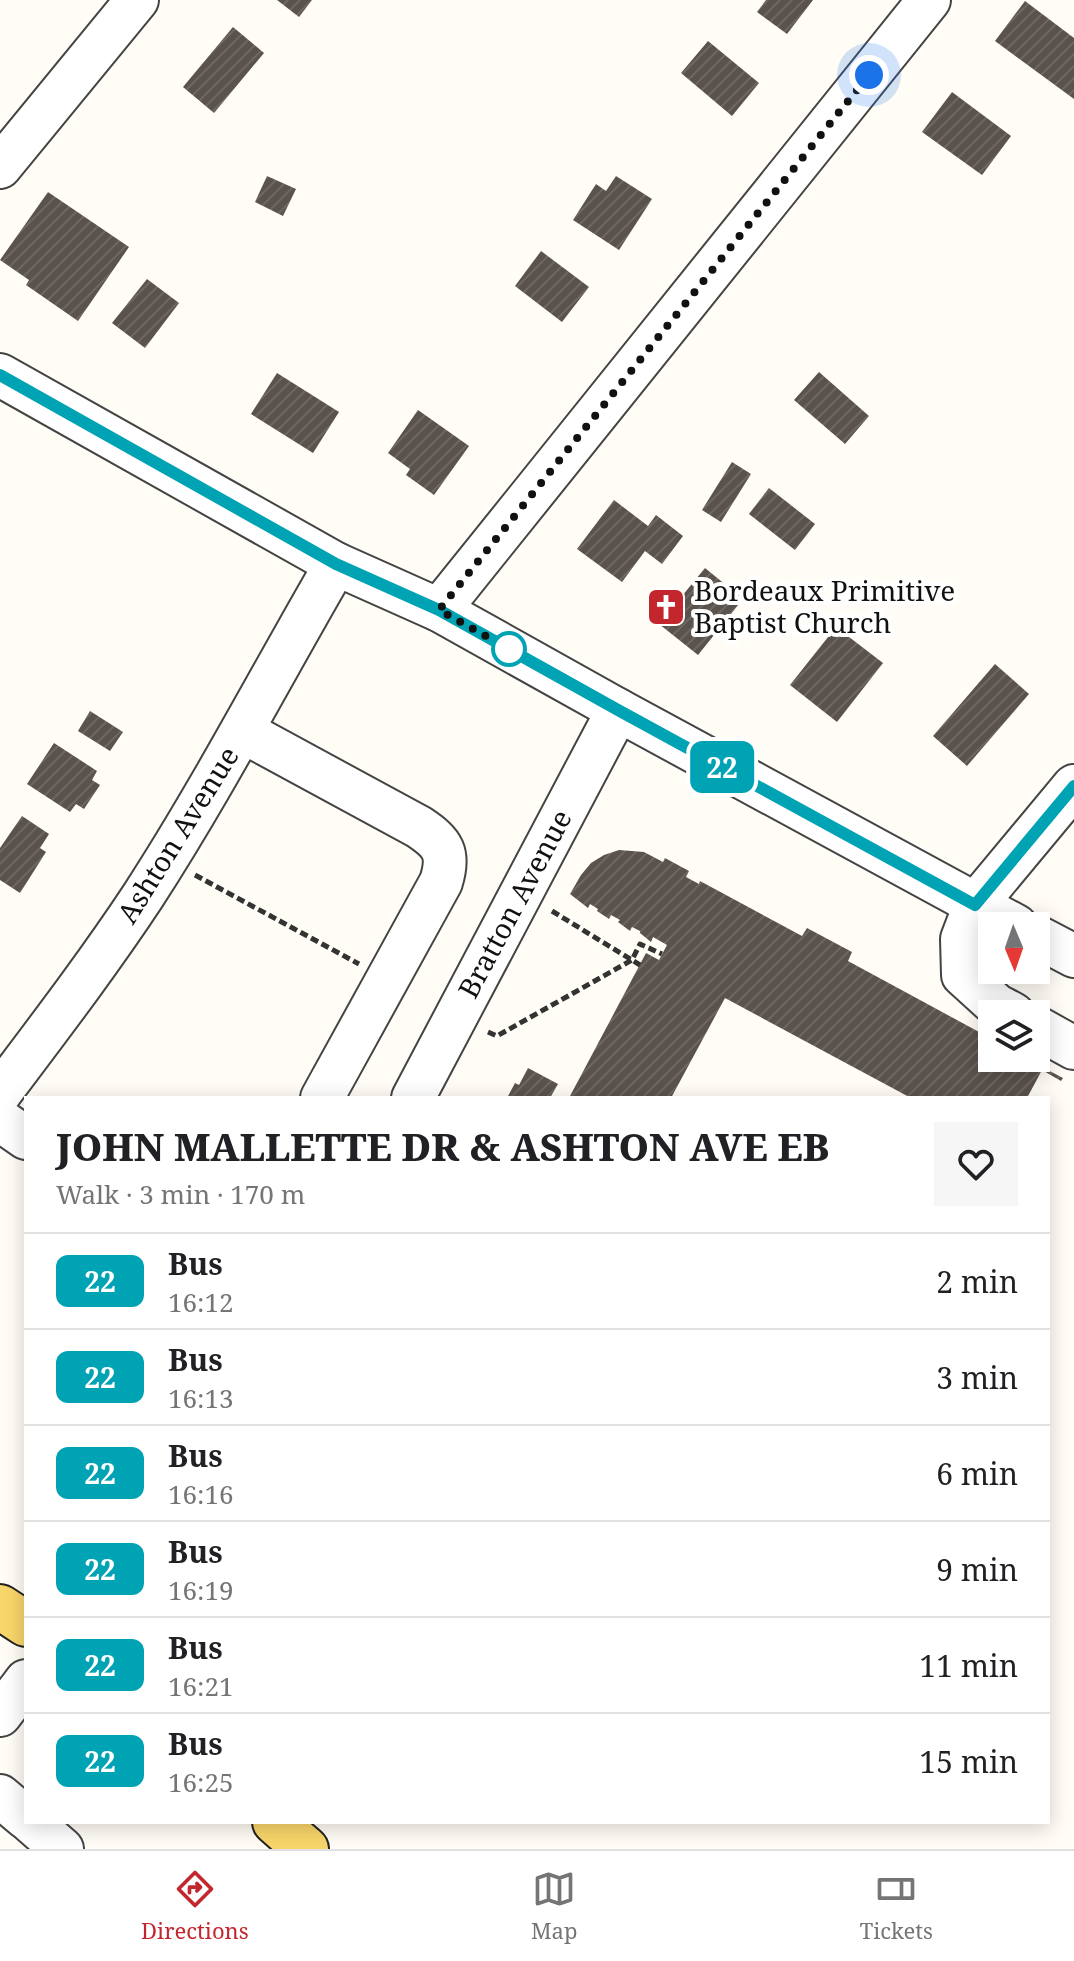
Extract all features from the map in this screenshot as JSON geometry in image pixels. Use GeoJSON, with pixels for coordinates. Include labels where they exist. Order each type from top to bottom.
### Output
{"type":"FeatureCollection","features":[{"type":"Feature","properties":{"kind":"main road"},"geometry":{"type":"LineString","coordinates":[[0,1607],[24,1623]]}},
{"type":"Feature","properties":{"kind":"main road"},"geometry":{"type":"LineString","coordinates":[[277,1824],[306,1849]]}},
{"type":"Feature","properties":{"kind":"street"},"geometry":{"type":"LineString","coordinates":[[0,167],[137,0]]}},
{"type":"Feature","properties":{"kind":"street"},"geometry":{"type":"LineString","coordinates":[[439,610],[929,0]]}},
{"type":"Feature","properties":{"kind":"street"},"geometry":{"type":"LineString","coordinates":[[0,375],[336,564],[439,610],[989,912]]}},
{"type":"Feature","properties":{"kind":"street","name":"Ashton Avenue"},"geometry":{"type":"LineString","coordinates":[[0,1093],[91,973],[166,859],[336,564]]}},
{"type":"Feature","properties":{"kind":"street","name":"Bratton Avenue"},"geometry":{"type":"LineString","coordinates":[[414,1096],[618,710]]}},
{"type":"Feature","properties":{"kind":"street"},"geometry":{"type":"LineString","coordinates":[[242,731],[419,827],[432,836],[445,856],[441,882],[323,1096]]}},
{"type":"Feature","properties":{"kind":"street"},"geometry":{"type":"LineString","coordinates":[[990,1000],[963,975],[962,939],[975,905],[1074,786]]}},
{"type":"Feature","properties":{"kind":"street"},"geometry":{"type":"LineString","coordinates":[[1050,943],[1074,956]]}},
{"type":"Feature","properties":{"kind":"street"},"geometry":{"type":"LineString","coordinates":[[1050,1035],[1074,1048]]}},
{"type":"Feature","properties":{"kind":"street"},"geometry":{"type":"LineString","coordinates":[[0,1120],[24,1137]]}},
{"type":"Feature","properties":{"kind":"street"},"geometry":{"type":"LineString","coordinates":[[0,1715],[24,1684]]}},
{"type":"Feature","properties":{"kind":"street"},"geometry":{"type":"LineString","coordinates":[[0,1796],[24,1816]]}},
{"type":"Feature","properties":{"kind":"street"},"geometry":{"type":"LineString","coordinates":[[33,1824],[62,1849]]}},
{"type":"Feature","properties":{"kind":"path"},"geometry":{"type":"LineString","coordinates":[[522,892],[640,965]]}},
{"type":"Feature","properties":{"kind":"building"},"geometry":{"type":"Polygon","coordinates":[[[277,0],[312,0],[299,17],[277,0]]]}},
{"type":"Feature","properties":{"kind":"building"},"geometry":{"type":"Polygon","coordinates":[[[766,0],[813,0],[787,34],[757,12],[766,0]]]}},
{"type":"Feature","properties":{"kind":"building"},"geometry":{"type":"Polygon","coordinates":[[[1025,1],[1074,38],[1074,99],[995,41],[1025,1]]]}},
{"type":"Feature","properties":{"kind":"building"},"geometry":{"type":"Polygon","coordinates":[[[233,27],[264,53],[214,113],[183,87],[233,27]]]}},
{"type":"Feature","properties":{"kind":"building"},"geometry":{"type":"Polygon","coordinates":[[[708,41],[759,83],[732,116],[681,73],[708,41]]]}},
{"type":"Feature","properties":{"kind":"building"},"geometry":{"type":"Polygon","coordinates":[[[952,92],[1011,136],[982,175],[922,132],[952,92]]]}},
{"type":"Feature","properties":{"kind":"building"},"geometry":{"type":"Polygon","coordinates":[[[267,176],[296,189],[283,216],[255,202],[267,176]]]}},
{"type":"Feature","properties":{"kind":"building"},"geometry":{"type":"Polygon","coordinates":[[[616,176],[652,199],[619,250],[573,220],[596,184],[606,191],[616,176]]]}},
{"type":"Feature","properties":{"kind":"building"},"geometry":{"type":"Polygon","coordinates":[[[48,192],[129,247],[78,321],[26,285],[29,280],[0,260],[48,192]]]}},
{"type":"Feature","properties":{"kind":"building"},"geometry":{"type":"Polygon","coordinates":[[[541,251],[589,287],[562,322],[515,286],[541,251]]]}},
{"type":"Feature","properties":{"kind":"building"},"geometry":{"type":"Polygon","coordinates":[[[147,279],[179,303],[145,348],[112,323],[147,279]]]}},
{"type":"Feature","properties":{"kind":"building"},"geometry":{"type":"Polygon","coordinates":[[[819,372],[869,416],[845,444],[794,400],[819,372]]]}},
{"type":"Feature","properties":{"kind":"building"},"geometry":{"type":"Polygon","coordinates":[[[277,373],[339,412],[313,453],[251,414],[277,373]]]}},
{"type":"Feature","properties":{"kind":"building"},"geometry":{"type":"Polygon","coordinates":[[[418,410],[469,446],[434,495],[406,475],[410,469],[388,453],[418,410]]]}},
{"type":"Feature","properties":{"kind":"building"},"geometry":{"type":"Polygon","coordinates":[[[732,462],[751,474],[721,522],[702,510],[732,462]]]}},
{"type":"Feature","properties":{"kind":"building"},"geometry":{"type":"Polygon","coordinates":[[[769,488],[815,524],[795,550],[749,514],[769,488]]]}},
{"type":"Feature","properties":{"kind":"building"},"geometry":{"type":"Polygon","coordinates":[[[614,500],[648,526],[656,515],[683,536],[662,564],[645,551],[622,582],[577,549],[614,500]]]}},
{"type":"Feature","properties":{"kind":"building"},"geometry":{"type":"Polygon","coordinates":[[[705,568],[743,599],[698,655],[659,624],[705,568]]]}},
{"type":"Feature","properties":{"kind":"building"},"geometry":{"type":"Polygon","coordinates":[[[836,627],[883,663],[837,722],[790,685],[836,627]]]}},
{"type":"Feature","properties":{"kind":"building"},"geometry":{"type":"Polygon","coordinates":[[[995,664],[1029,694],[967,766],[933,736],[995,664]]]}},
{"type":"Feature","properties":{"kind":"building"},"geometry":{"type":"Polygon","coordinates":[[[90,711],[123,732],[110,751],[78,731],[90,711]]]}},
{"type":"Feature","properties":{"kind":"building"},"geometry":{"type":"Polygon","coordinates":[[[54,743],[97,771],[92,780],[100,785],[84,809],[76,804],[70,812],[27,784],[54,743]]]}},
{"type":"Feature","properties":{"kind":"building"},"geometry":{"type":"Polygon","coordinates":[[[22,816],[49,834],[40,848],[46,852],[20,893],[0,880],[0,848],[22,816]]]}},
{"type":"Feature","properties":{"kind":"building"},"geometry":{"type":"Polygon","coordinates":[[[619,850],[644,852],[663,862],[665,858],[689,871],[686,877],[699,884],[700,881],[802,936],[807,928],[852,952],[848,961],[978,1031],[978,1072],[1041,1072],[1028,1096],[907,1096],[725,998],[672,1096],[570,1096],[646,953],[659,960],[667,945],[653,937],[651,942],[632,927],[630,931],[618,922],[620,920],[611,915],[609,919],[598,909],[590,904],[588,908],[570,894],[591,863],[619,850]]]}},
{"type":"Feature","properties":{"kind":"building"},"geometry":{"type":"Polygon","coordinates":[[[528,1068],[558,1084],[551,1096],[508,1096],[515,1083],[519,1085],[528,1068]]]}},
{"type":"Feature","properties":{"kind":"building"},"geometry":{"type":"Polygon","coordinates":[[[1045,1072],[1063,1078],[1061,1081],[1045,1072]]]}},
{"type":"Feature","properties":{"kind":"bus line","name":"22"},"geometry":{"type":"LineString","coordinates":[[0,375],[336,564],[439,610],[975,905],[1074,786]]}},
{"type":"Feature","properties":{"kind":"place","name":"Bordeaux Primitive Baptist Church"},"geometry":{"type":"Point","coordinates":[666,607]}},
{"type":"Feature","properties":{"kind":"route"},"geometry":{"type":"LineString","coordinates":[[509,649],[516,653],[439,610],[869,75]]}}]}
